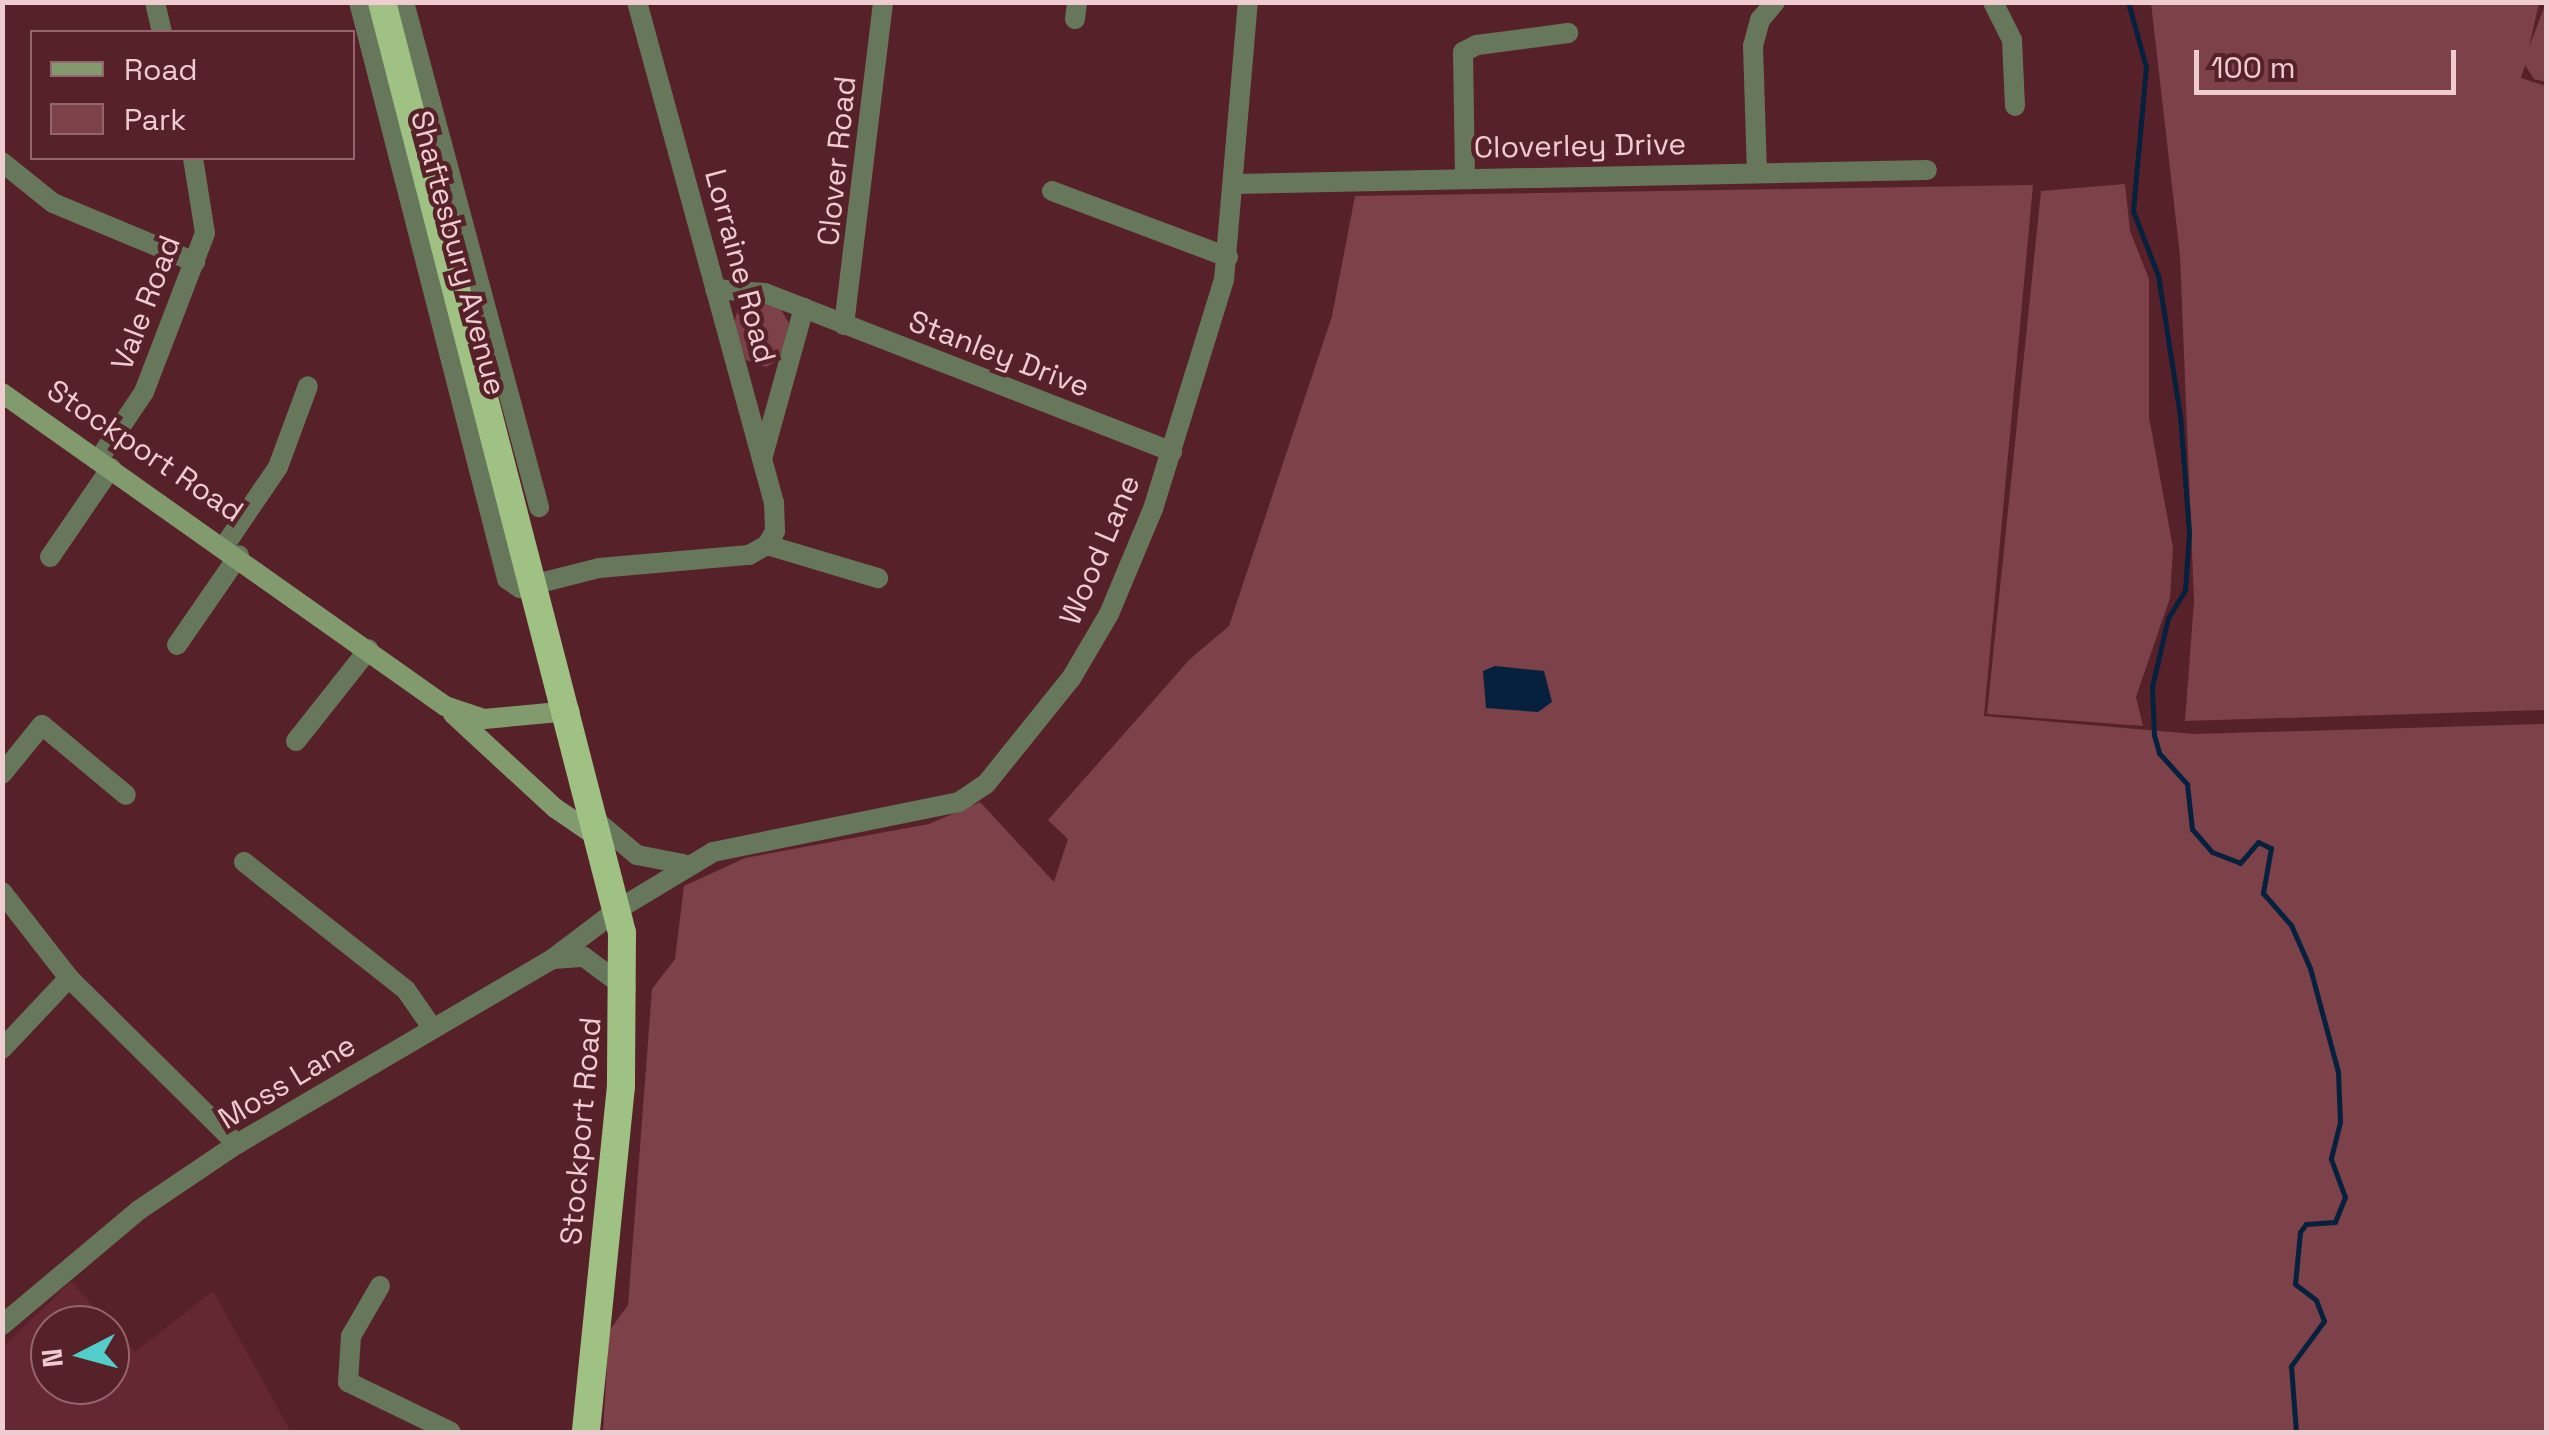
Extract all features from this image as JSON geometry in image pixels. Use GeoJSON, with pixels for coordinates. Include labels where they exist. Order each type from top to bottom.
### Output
{"type":"FeatureCollection","features":[{"type":"Feature","properties":{"kind":"highway","name":"Shaftesbury Avenue"},"geometry":{"type":"LineString","coordinates":[[382,2],[513,459],[535,586],[570,711]]}},
{"type":"Feature","properties":{"kind":"highway","name":"Stockport Road"},"geometry":{"type":"LineString","coordinates":[[570,711],[617,910],[626,988],[586,1432]]}},
{"type":"Feature","properties":{"kind":"main road","name":"Stockport Road"},"geometry":{"type":"LineString","coordinates":[[2,393],[232,550],[445,706],[555,808],[597,829]]}},
{"type":"Feature","properties":{"kind":"main road","name":"Stockport Road"},"geometry":{"type":"LineString","coordinates":[[445,706],[484,719],[570,711]]}},
{"type":"Feature","properties":{"kind":"street"},"geometry":{"type":"LineString","coordinates":[[154,2],[161,30]]}},
{"type":"Feature","properties":{"kind":"street","name":"Shaftesbury Avenue"},"geometry":{"type":"LineString","coordinates":[[358,2],[519,508]]}},
{"type":"Feature","properties":{"kind":"street","name":"Shaftesbury Avenue"},"geometry":{"type":"LineString","coordinates":[[404,2],[513,459]]}},
{"type":"Feature","properties":{"kind":"street","name":"Lorraine Road"},"geometry":{"type":"LineString","coordinates":[[636,2],[776,515],[767,545]]}},
{"type":"Feature","properties":{"kind":"street","name":"Clover Road"},"geometry":{"type":"LineString","coordinates":[[844,325],[883,2]]}},
{"type":"Feature","properties":{"kind":"street","name":"Wood Lane"},"geometry":{"type":"LineString","coordinates":[[617,910],[688,864],[739,846],[942,809],[986,784],[1091,648],[1172,452],[1228,256],[1248,2]]}},
{"type":"Feature","properties":{"kind":"street"},"geometry":{"type":"LineString","coordinates":[[1757,174],[1753,46],[1760,20],[1775,2]]}},
{"type":"Feature","properties":{"kind":"street"},"geometry":{"type":"LineString","coordinates":[[1993,2],[2008,26],[2003,66],[2016,106]]}},
{"type":"Feature","properties":{"kind":"street"},"geometry":{"type":"LineString","coordinates":[[1464,178],[1463,52],[1477,45],[1568,33]]}},
{"type":"Feature","properties":{"kind":"street","name":"Vale Road"},"geometry":{"type":"LineString","coordinates":[[50,557],[144,392],[195,262],[208,217],[194,160]]}},
{"type":"Feature","properties":{"kind":"street"},"geometry":{"type":"LineString","coordinates":[[2,162],[52,203],[195,262]]}},
{"type":"Feature","properties":{"kind":"street","name":"Cloverley Drive"},"geometry":{"type":"LineString","coordinates":[[1234,184],[1927,170]]}},
{"type":"Feature","properties":{"kind":"street"},"geometry":{"type":"LineString","coordinates":[[1052,191],[1228,256]]}},
{"type":"Feature","properties":{"kind":"street","name":"Stanley Drive"},"geometry":{"type":"LineString","coordinates":[[716,289],[750,288],[1172,452]]}},
{"type":"Feature","properties":{"kind":"street"},"geometry":{"type":"LineString","coordinates":[[762,461],[804,308]]}},
{"type":"Feature","properties":{"kind":"street"},"geometry":{"type":"LineString","coordinates":[[177,645],[278,467],[308,386]]}},
{"type":"Feature","properties":{"kind":"street"},"geometry":{"type":"LineString","coordinates":[[535,586],[599,568],[749,554],[767,545],[878,578]]}},
{"type":"Feature","properties":{"kind":"street"},"geometry":{"type":"LineString","coordinates":[[296,741],[368,650]]}},
{"type":"Feature","properties":{"kind":"street"},"geometry":{"type":"LineString","coordinates":[[2,774],[42,725],[126,796]]}},
{"type":"Feature","properties":{"kind":"street","name":"Wood Lane"},"geometry":{"type":"LineString","coordinates":[[597,829],[637,855],[688,864]]}},
{"type":"Feature","properties":{"kind":"street"},"geometry":{"type":"LineString","coordinates":[[247,870],[406,990],[433,1028]]}},
{"type":"Feature","properties":{"kind":"street"},"geometry":{"type":"LineString","coordinates":[[2,892],[69,978],[237,1144]]}},
{"type":"Feature","properties":{"kind":"street","name":"Moss Lane"},"geometry":{"type":"LineString","coordinates":[[2,1325],[121,1223],[237,1144],[551,960],[617,910]]}},
{"type":"Feature","properties":{"kind":"street"},"geometry":{"type":"LineString","coordinates":[[551,960],[584,957],[626,988]]}},
{"type":"Feature","properties":{"kind":"street"},"geometry":{"type":"LineString","coordinates":[[2,1050],[69,978]]}},
{"type":"Feature","properties":{"kind":"street"},"geometry":{"type":"LineString","coordinates":[[380,1286],[351,1336],[348,1382],[451,1432]]}},
{"type":"Feature","properties":{"kind":"shaded area"},"geometry":{"type":"Polygon","coordinates":[[[71,1281],[93,1305],[46,1305],[71,1281]]]}},
{"type":"Feature","properties":{"kind":"shaded area"},"geometry":{"type":"Polygon","coordinates":[[[213,1291],[291,1432],[3,1432],[3,1347],[30,1321],[30,1405],[130,1405],[130,1346],[135,1352],[213,1291]]]}},
{"type":"Feature","properties":{"kind":"green space"},"geometry":{"type":"Polygon","coordinates":[[[2151,3],[2539,3],[2529,47],[2546,3],[2546,82],[2534,79],[2525,65],[2521,78],[2546,86],[2546,710],[2185,721],[2194,601],[2180,256],[2151,3]]]}},
{"type":"Feature","properties":{"kind":"green space"},"geometry":{"type":"Polygon","coordinates":[[[2125,184],[2130,231],[2149,279],[2149,417],[2173,548],[2170,598],[2136,697],[2143,726],[1987,714],[2041,191],[2125,184]]]}},
{"type":"Feature","properties":{"kind":"green space"},"geometry":{"type":"Polygon","coordinates":[[[2033,185],[1984,716],[2194,734],[2546,724],[2546,1432],[603,1432],[609,1331],[628,1305],[652,989],[675,959],[684,886],[745,858],[929,824],[980,802],[1054,882],[1068,839],[1048,820],[1190,659],[1229,626],[1332,316],[1355,196],[2033,185]]]}},
{"type":"Feature","properties":{"kind":"green space"},"geometry":{"type":"Polygon","coordinates":[[[759,300],[780,308],[789,323],[780,359],[766,367],[746,360],[734,323],[738,309],[759,300]]]}},
{"type":"Feature","properties":{"kind":"water"},"geometry":{"type":"Polygon","coordinates":[[[1495,666],[1544,671],[1552,702],[1538,712],[1486,708],[1483,671],[1495,666]]]}},
{"type":"Feature","properties":{"kind":"waterway"},"geometry":{"type":"LineString","coordinates":[[2128,2],[2146,67],[2133,211],[2158,275],[2180,415],[2189,533],[2185,590],[2168,618],[2152,687],[2154,735],[2159,753],[2187,784],[2192,829],[2212,852],[2240,863],[2258,842],[2271,848],[2263,893],[2291,925],[2310,968],[2338,1072],[2340,1122],[2331,1159],[2345,1197],[2335,1222],[2306,1224],[2300,1232],[2295,1284],[2316,1300],[2324,1321],[2291,1366],[2296,1432]]}}]}
